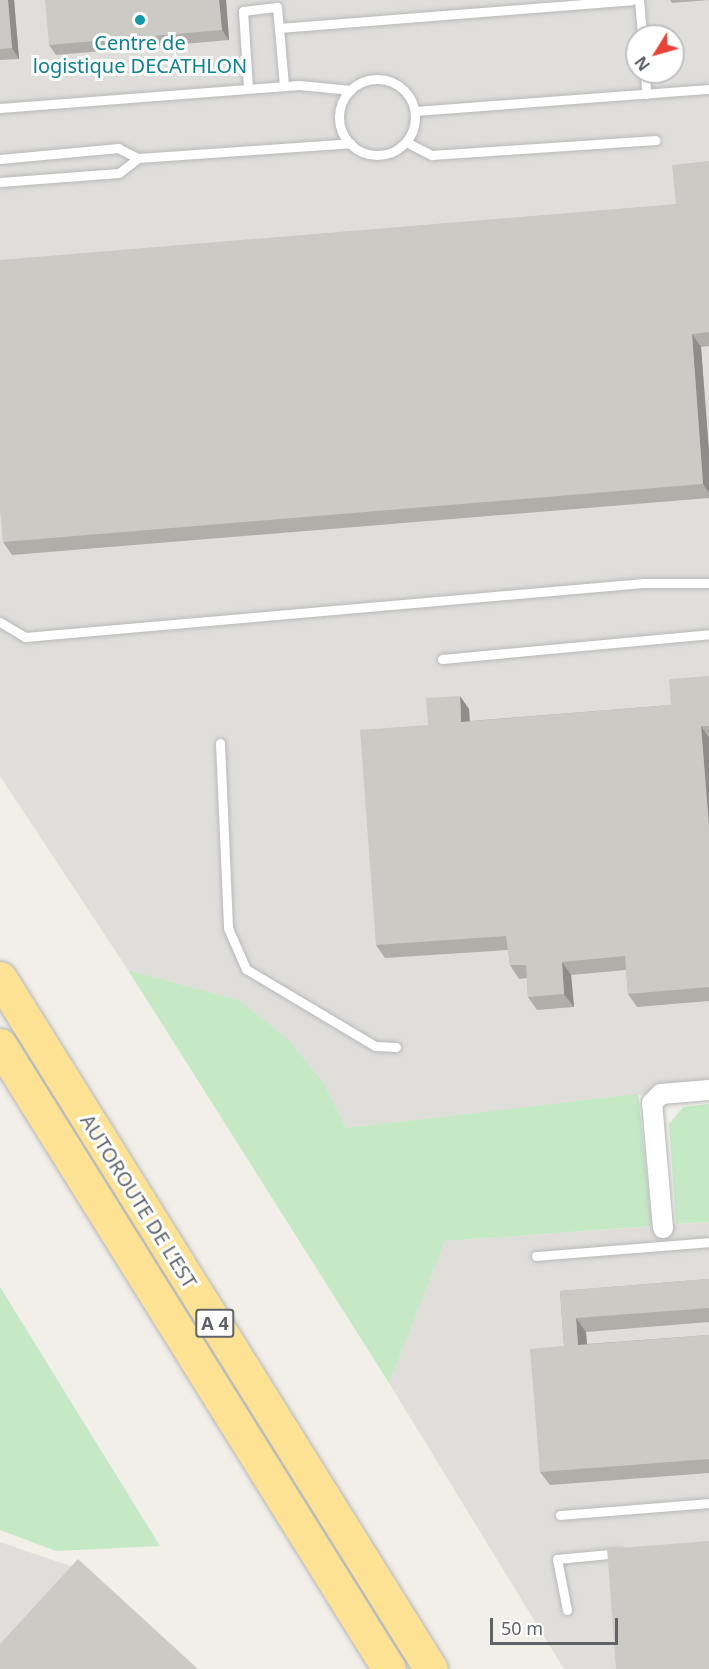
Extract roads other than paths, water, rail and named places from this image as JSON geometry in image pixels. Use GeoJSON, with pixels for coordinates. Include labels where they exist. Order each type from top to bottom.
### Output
{"type":"FeatureCollection","features":[{"type":"Feature","properties":{"kind":"highway","name":"AUTOROUTE DE L’EST"},"geometry":{"type":"LineString","coordinates":[[0,978],[431,1669]]}},
{"type":"Feature","properties":{"kind":"highway","name":"AUTOROUTE DE L’EST"},"geometry":{"type":"LineString","coordinates":[[0,1045],[389,1669]]}},
{"type":"Feature","properties":{"kind":"street"},"geometry":{"type":"LineString","coordinates":[[664,1237],[652,1103],[660,1094],[709,1090]]}},
{"type":"Feature","properties":{"kind":"lane"},"geometry":{"type":"LineString","coordinates":[[279,28],[632,0]]}},
{"type":"Feature","properties":{"kind":"lane"},"geometry":{"type":"LineString","coordinates":[[639,0],[641,24]]}},
{"type":"Feature","properties":{"kind":"lane"},"geometry":{"type":"LineString","coordinates":[[248,88],[243,10],[277,7],[284,86]]}},
{"type":"Feature","properties":{"kind":"lane"},"geometry":{"type":"LineString","coordinates":[[0,108],[284,86],[351,90],[372,80],[394,84],[414,111]]}},
{"type":"Feature","properties":{"kind":"lane"},"geometry":{"type":"LineString","coordinates":[[646,84],[646,94]]}},
{"type":"Feature","properties":{"kind":"lane"},"geometry":{"type":"LineString","coordinates":[[414,111],[709,89]]}},
{"type":"Feature","properties":{"kind":"lane"},"geometry":{"type":"LineString","coordinates":[[350,143],[340,111],[351,90]]}},
{"type":"Feature","properties":{"kind":"lane"},"geometry":{"type":"LineString","coordinates":[[406,142],[414,111]]}},
{"type":"Feature","properties":{"kind":"lane"},"geometry":{"type":"LineString","coordinates":[[406,142],[432,155],[655,140]]}},
{"type":"Feature","properties":{"kind":"lane"},"geometry":{"type":"LineString","coordinates":[[0,159],[118,148],[138,158],[350,143],[378,155],[406,142]]}},
{"type":"Feature","properties":{"kind":"lane"},"geometry":{"type":"LineString","coordinates":[[0,182],[119,173],[138,158]]}},
{"type":"Feature","properties":{"kind":"lane"},"geometry":{"type":"LineString","coordinates":[[0,622],[25,637],[632,584],[709,584]]}},
{"type":"Feature","properties":{"kind":"lane"},"geometry":{"type":"LineString","coordinates":[[442,659],[709,634]]}},
{"type":"Feature","properties":{"kind":"lane"},"geometry":{"type":"LineString","coordinates":[[220,743],[228,928],[246,969],[375,1046],[396,1047]]}},
{"type":"Feature","properties":{"kind":"lane"},"geometry":{"type":"LineString","coordinates":[[536,1257],[664,1237],[709,1242]]}},
{"type":"Feature","properties":{"kind":"lane"},"geometry":{"type":"LineString","coordinates":[[560,1515],[709,1503]]}},
{"type":"Feature","properties":{"kind":"lane"},"geometry":{"type":"LineString","coordinates":[[567,1610],[556,1559],[639,1551]]}},
{"type":"Feature","properties":{"kind":"place","name":"Centre de logistique DECATHLON"},"geometry":{"type":"Point","coordinates":[140,20]}}]}
